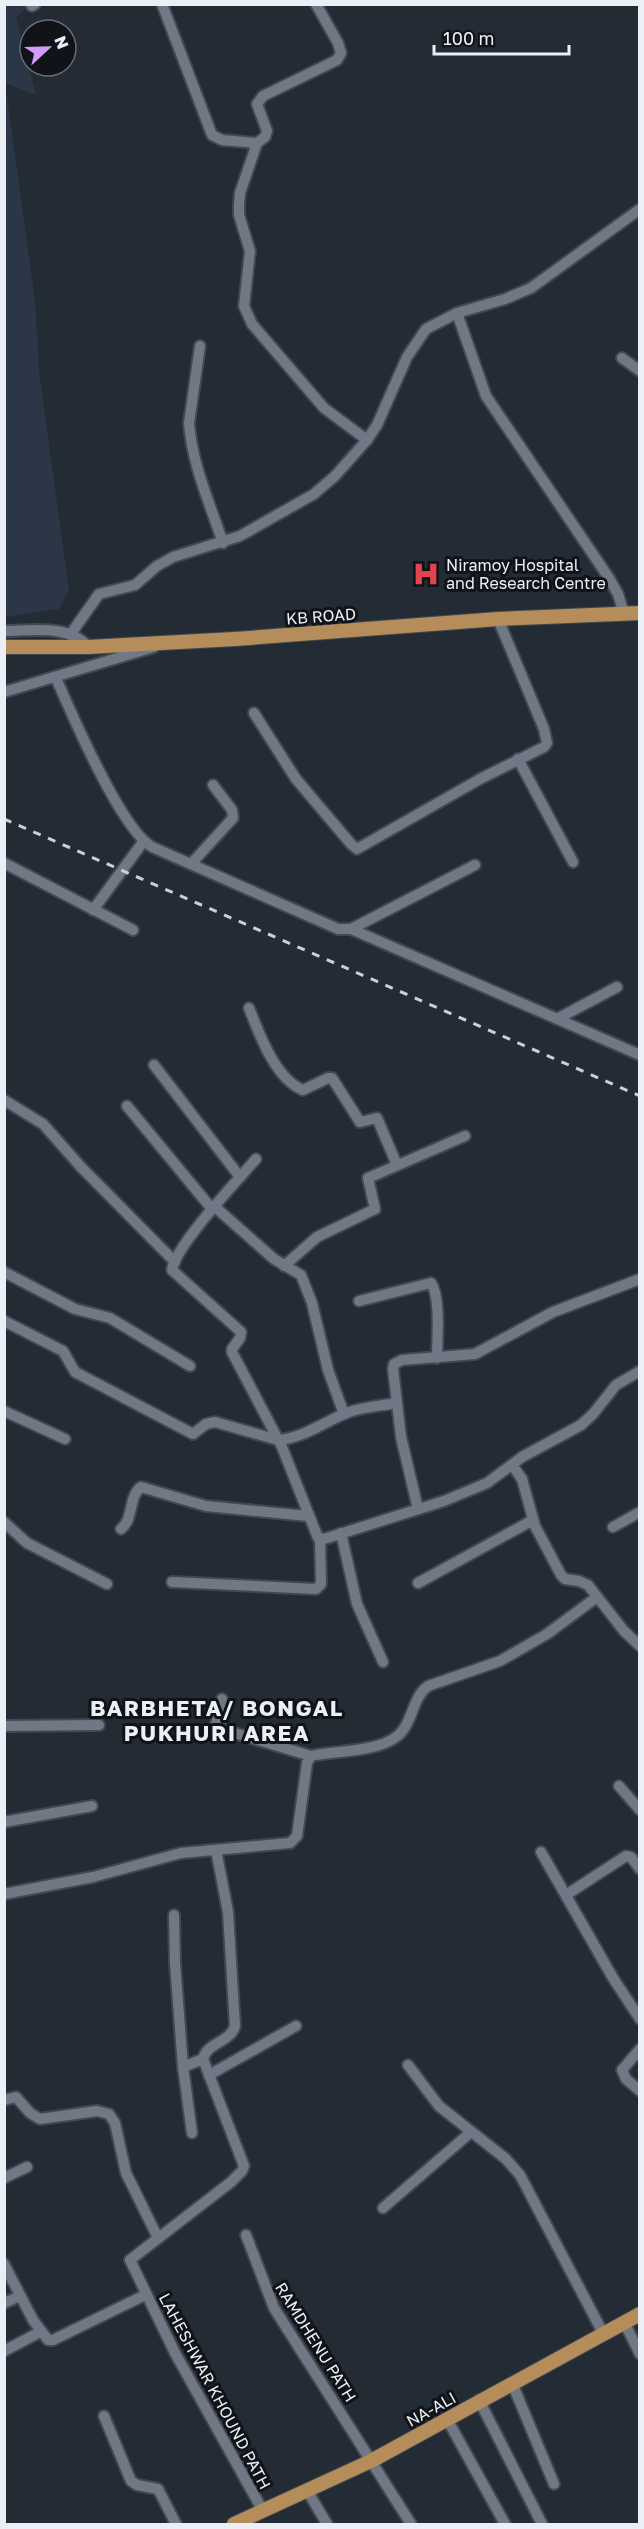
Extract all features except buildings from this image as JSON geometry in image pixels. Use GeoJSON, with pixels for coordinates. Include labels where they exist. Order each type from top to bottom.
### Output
{"type":"FeatureCollection","features":[{"type":"Feature","properties":{"kind":"main road","name":"KB ROAD"},"geometry":{"type":"LineString","coordinates":[[4,646],[88,647],[498,619],[639,613]]}},
{"type":"Feature","properties":{"kind":"main road","name":"NA-ALI"},"geometry":{"type":"LineString","coordinates":[[234,2524],[308,2492],[371,2460],[639,2314]]}},
{"type":"Feature","properties":{"kind":"street"},"geometry":{"type":"LineString","coordinates":[[162,4],[213,135],[222,140],[256,143]]}},
{"type":"Feature","properties":{"kind":"street"},"geometry":{"type":"LineString","coordinates":[[316,4],[340,48],[340,57],[259,100],[258,111],[267,131],[265,137],[256,143],[240,193],[239,204],[239,215],[250,251],[243,298],[247,316],[324,408],[367,440]]}},
{"type":"Feature","properties":{"kind":"street"},"geometry":{"type":"LineString","coordinates":[[70,635],[99,594],[135,585],[157,566],[173,557],[223,543],[266,523],[314,494],[335,476],[367,440],[377,425],[407,357],[420,335],[433,323],[531,288],[639,209]]}},
{"type":"Feature","properties":{"kind":"street"},"geometry":{"type":"LineString","coordinates":[[457,313],[486,396],[609,578],[618,594],[624,614]]}},
{"type":"Feature","properties":{"kind":"street"},"geometry":{"type":"LineString","coordinates":[[200,346],[189,423],[190,435],[194,456],[223,543]]}},
{"type":"Feature","properties":{"kind":"street"},"geometry":{"type":"LineString","coordinates":[[622,358],[639,371]]}},
{"type":"Feature","properties":{"kind":"street"},"geometry":{"type":"LineString","coordinates":[[254,713],[296,780],[357,849],[518,759],[544,747],[547,737],[498,619]]}},
{"type":"Feature","properties":{"kind":"street"},"geometry":{"type":"LineString","coordinates":[[4,631],[57,631],[82,639],[88,647]]}},
{"type":"Feature","properties":{"kind":"street"},"geometry":{"type":"LineString","coordinates":[[4,692],[169,642]]}},
{"type":"Feature","properties":{"kind":"street"},"geometry":{"type":"LineString","coordinates":[[56,678],[85,743],[130,825],[143,842],[329,925],[351,929],[639,1055]]}},
{"type":"Feature","properties":{"kind":"street"},"geometry":{"type":"LineString","coordinates":[[518,759],[573,862]]}},
{"type":"Feature","properties":{"kind":"street"},"geometry":{"type":"LineString","coordinates":[[191,864],[233,818],[232,810],[213,785]]}},
{"type":"Feature","properties":{"kind":"street"},"geometry":{"type":"LineString","coordinates":[[93,910],[143,842]]}},
{"type":"Feature","properties":{"kind":"street"},"geometry":{"type":"LineString","coordinates":[[4,863],[133,930]]}},
{"type":"Feature","properties":{"kind":"street"},"geometry":{"type":"LineString","coordinates":[[351,929],[475,865]]}},
{"type":"Feature","properties":{"kind":"street"},"geometry":{"type":"LineString","coordinates":[[557,1019],[617,987]]}},
{"type":"Feature","properties":{"kind":"street"},"geometry":{"type":"LineString","coordinates":[[249,1008],[269,1056],[297,1087],[303,1090],[332,1078],[360,1122],[377,1118],[397,1165]]}},
{"type":"Feature","properties":{"kind":"street"},"geometry":{"type":"LineString","coordinates":[[154,1065],[240,1177]]}},
{"type":"Feature","properties":{"kind":"street"},"geometry":{"type":"LineString","coordinates":[[4,1100],[43,1124],[81,1167],[175,1262]]}},
{"type":"Feature","properties":{"kind":"street"},"geometry":{"type":"LineString","coordinates":[[127,1106],[213,1207],[284,1266],[296,1270],[304,1281],[312,1303],[330,1376],[344,1414]]}},
{"type":"Feature","properties":{"kind":"street"},"geometry":{"type":"LineString","coordinates":[[284,1266],[317,1237],[373,1211],[376,1205],[368,1178],[465,1136]]}},
{"type":"Feature","properties":{"kind":"street"},"geometry":{"type":"LineString","coordinates":[[172,1582],[316,1589],[321,1584],[320,1538],[315,1533],[278,1440],[231,1349],[240,1338],[241,1332],[174,1274],[172,1267],[213,1207],[256,1160]]}},
{"type":"Feature","properties":{"kind":"street"},"geometry":{"type":"LineString","coordinates":[[4,1272],[70,1306],[118,1322],[190,1366]]}},
{"type":"Feature","properties":{"kind":"street"},"geometry":{"type":"LineString","coordinates":[[418,1509],[404,1453],[396,1403],[394,1364],[402,1360],[475,1354],[554,1312],[639,1279]]}},
{"type":"Feature","properties":{"kind":"street"},"geometry":{"type":"LineString","coordinates":[[359,1301],[431,1283],[435,1288],[437,1358]]}},
{"type":"Feature","properties":{"kind":"street"},"geometry":{"type":"LineString","coordinates":[[4,1322],[63,1351],[75,1372],[192,1434],[206,1424],[215,1422],[278,1440],[308,1432],[344,1414],[396,1403]]}},
{"type":"Feature","properties":{"kind":"street"},"geometry":{"type":"LineString","coordinates":[[320,1538],[418,1509],[466,1492],[493,1479],[522,1457],[581,1425],[616,1385],[639,1371]]}},
{"type":"Feature","properties":{"kind":"street"},"geometry":{"type":"LineString","coordinates":[[4,1412],[65,1439]]}},
{"type":"Feature","properties":{"kind":"street"},"geometry":{"type":"LineString","coordinates":[[512,1465],[522,1479],[533,1520],[561,1575],[565,1579],[584,1582],[639,1646]]}},
{"type":"Feature","properties":{"kind":"street"},"geometry":{"type":"LineString","coordinates":[[121,1529],[127,1522],[135,1492],[141,1487],[206,1506],[308,1516]]}},
{"type":"Feature","properties":{"kind":"street"},"geometry":{"type":"LineString","coordinates":[[613,1527],[639,1512]]}},
{"type":"Feature","properties":{"kind":"street"},"geometry":{"type":"LineString","coordinates":[[418,1583],[533,1520]]}},
{"type":"Feature","properties":{"kind":"street"},"geometry":{"type":"LineString","coordinates":[[4,1522],[27,1543],[107,1584]]}},
{"type":"Feature","properties":{"kind":"street"},"geometry":{"type":"LineString","coordinates":[[341,1533],[357,1605],[383,1662]]}},
{"type":"Feature","properties":{"kind":"street"},"geometry":{"type":"LineString","coordinates":[[222,1699],[216,1725],[218,1728],[311,1756],[372,1747],[391,1740],[404,1730],[422,1691],[428,1686],[500,1661],[548,1634],[597,1597]]}},
{"type":"Feature","properties":{"kind":"street"},"geometry":{"type":"LineString","coordinates":[[4,1726],[99,1725]]}},
{"type":"Feature","properties":{"kind":"street"},"geometry":{"type":"LineString","coordinates":[[4,1894],[93,1877],[181,1852],[285,1844],[294,1840],[297,1836],[307,1763],[311,1756]]}},
{"type":"Feature","properties":{"kind":"street"},"geometry":{"type":"LineString","coordinates":[[620,1786],[639,1810]]}},
{"type":"Feature","properties":{"kind":"street"},"geometry":{"type":"LineString","coordinates":[[4,1822],[92,1806]]}},
{"type":"Feature","properties":{"kind":"street"},"geometry":{"type":"LineString","coordinates":[[183,2067],[203,2059],[207,2050],[229,2037],[235,2026],[228,1912],[216,1850]]}},
{"type":"Feature","properties":{"kind":"street"},"geometry":{"type":"LineString","coordinates":[[541,1852],[639,2019]]}},
{"type":"Feature","properties":{"kind":"street"},"geometry":{"type":"LineString","coordinates":[[566,1895],[626,1856],[634,1860],[639,1869]]}},
{"type":"Feature","properties":{"kind":"street"},"geometry":{"type":"LineString","coordinates":[[174,1915],[175,1963],[183,2067],[192,2133]]}},
{"type":"Feature","properties":{"kind":"street"},"geometry":{"type":"LineString","coordinates":[[209,2075],[296,2026]]}},
{"type":"Feature","properties":{"kind":"street"},"geometry":{"type":"LineString","coordinates":[[639,2049],[622,2070],[626,2079],[639,2091]]}},
{"type":"Feature","properties":{"kind":"street"},"geometry":{"type":"LineString","coordinates":[[145,2295],[130,2260],[242,2171],[242,2159],[203,2059]]}},
{"type":"Feature","properties":{"kind":"street"},"geometry":{"type":"LineString","coordinates":[[408,2065],[439,2106],[506,2159],[520,2175],[603,2333]]}},
{"type":"Feature","properties":{"kind":"street"},"geometry":{"type":"LineString","coordinates":[[4,2100],[16,2097],[33,2116],[43,2120],[97,2111],[109,2114],[115,2123],[122,2161],[130,2182],[158,2238]]}},
{"type":"Feature","properties":{"kind":"street"},"geometry":{"type":"LineString","coordinates":[[382,2208],[471,2132]]}},
{"type":"Feature","properties":{"kind":"street"},"geometry":{"type":"LineString","coordinates":[[4,2178],[27,2168]]}},
{"type":"Feature","properties":{"kind":"street","name":"RAMDHENU PATH"},"geometry":{"type":"LineString","coordinates":[[246,2235],[274,2308],[411,2524]]}},
{"type":"Feature","properties":{"kind":"street"},"geometry":{"type":"LineString","coordinates":[[4,2265],[40,2332],[4,2351]]}},
{"type":"Feature","properties":{"kind":"street","name":"LAHESHWAR KHOUND PATH"},"geometry":{"type":"LineString","coordinates":[[40,2332],[48,2340],[52,2340],[145,2295],[263,2511]]}},
{"type":"Feature","properties":{"kind":"street"},"geometry":{"type":"LineString","coordinates":[[4,2303],[20,2296]]}},
{"type":"Feature","properties":{"kind":"street"},"geometry":{"type":"LineString","coordinates":[[624,2322],[639,2354]]}},
{"type":"Feature","properties":{"kind":"street"},"geometry":{"type":"LineString","coordinates":[[512,2383],[554,2484]]}},
{"type":"Feature","properties":{"kind":"street"},"geometry":{"type":"LineString","coordinates":[[479,2400],[542,2524]]}},
{"type":"Feature","properties":{"kind":"street"},"geometry":{"type":"LineString","coordinates":[[104,2416],[131,2481],[137,2485],[158,2489],[176,2524]]}},
{"type":"Feature","properties":{"kind":"street"},"geometry":{"type":"LineString","coordinates":[[447,2419],[505,2524]]}},
{"type":"Feature","properties":{"kind":"street"},"geometry":{"type":"LineString","coordinates":[[308,2492],[327,2524]]}},
{"type":"Feature","properties":{"kind":"shaded area"},"geometry":{"type":"Polygon","coordinates":[[[4,5],[27,5],[28,7],[16,17],[18,78],[32,78],[36,95],[5,83],[35,300],[39,371],[69,591],[59,609],[5,617],[4,5]]]}},
{"type":"Feature","properties":{"kind":"railway"},"geometry":{"type":"LineString","coordinates":[[4,819],[640,1096]]}},
{"type":"Feature","properties":{"kind":"place","name":"Niramoy Hospital and Research Centre"},"geometry":{"type":"Point","coordinates":[426,574]}},
{"type":"Feature","properties":{"kind":"district","name":"BARBHETA/ BONGAL PUKHURI AREA"},"geometry":{"type":"Point","coordinates":[217,1720]}}]}
